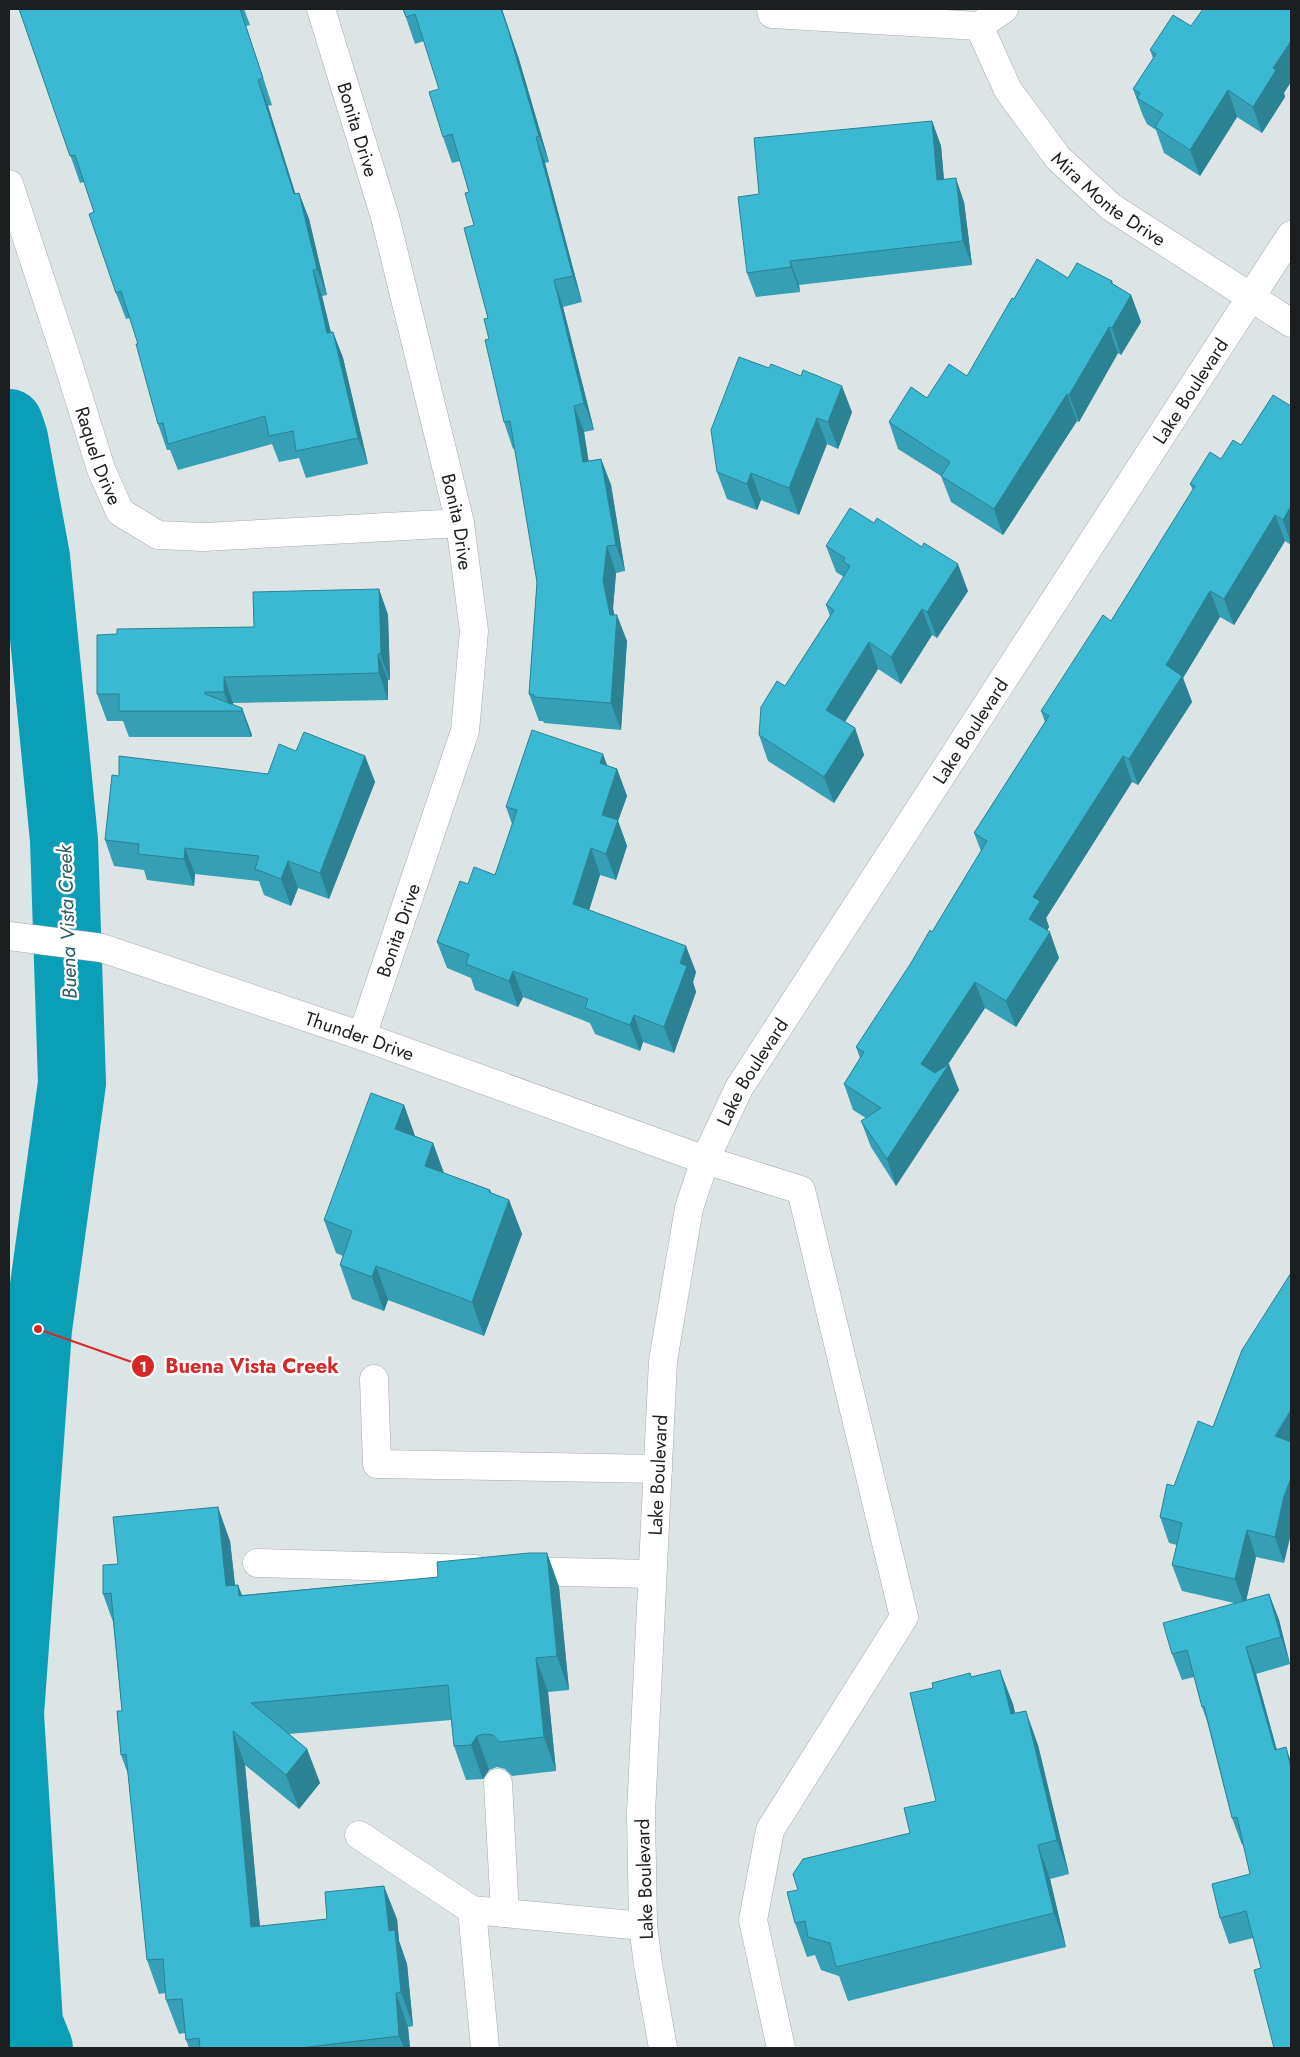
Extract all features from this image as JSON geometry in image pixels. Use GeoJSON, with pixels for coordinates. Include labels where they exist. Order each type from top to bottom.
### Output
{"type":"FeatureCollection","features":[{"type":"Feature","properties":{"kind":"street","name":"Bonita Drive"},"geometry":{"type":"LineString","coordinates":[[321,9],[385,216],[460,523],[474,631],[465,731],[362,1036]]}},
{"type":"Feature","properties":{"kind":"street"},"geometry":{"type":"LineString","coordinates":[[771,9],[772,14],[979,26],[1004,9]]}},
{"type":"Feature","properties":{"kind":"street","name":"Mira Monte Drive"},"geometry":{"type":"LineString","coordinates":[[979,26],[1008,90],[1058,158],[1111,206],[1291,322]]}},
{"type":"Feature","properties":{"kind":"street","name":"Raquel Drive"},"geometry":{"type":"LineString","coordinates":[[9,184],[64,351],[100,469],[120,512],[158,535],[204,538],[460,523]]}},
{"type":"Feature","properties":{"kind":"street","name":"Lake Boulevard"},"geometry":{"type":"LineString","coordinates":[[663,2048],[643,1926],[641,1813],[652,1574],[663,1361],[689,1208],[705,1160],[739,1088],[1291,235]]}},
{"type":"Feature","properties":{"kind":"street","name":"Thunder Drive"},"geometry":{"type":"LineString","coordinates":[[9,936],[102,948],[362,1036],[705,1160],[801,1190],[904,1617],[770,1830],[753,1920],[781,2048]]}},
{"type":"Feature","properties":{"kind":"street"},"geometry":{"type":"LineString","coordinates":[[374,1379],[377,1464],[658,1469]]}},
{"type":"Feature","properties":{"kind":"street"},"geometry":{"type":"LineString","coordinates":[[257,1563],[652,1574]]}},
{"type":"Feature","properties":{"kind":"street"},"geometry":{"type":"LineString","coordinates":[[498,1783],[505,1913]]}},
{"type":"Feature","properties":{"kind":"street"},"geometry":{"type":"LineString","coordinates":[[359,1835],[472,1910],[643,1926]]}},
{"type":"Feature","properties":{"kind":"street"},"geometry":{"type":"LineString","coordinates":[[472,1910],[485,2048]]}},
{"type":"Feature","properties":{"kind":"building"},"geometry":{"type":"Polygon","coordinates":[[[19,9],[240,9],[263,78],[258,80],[294,194],[299,193],[317,269],[313,270],[327,333],[333,332],[358,438],[296,451],[293,431],[269,436],[265,416],[168,444],[163,423],[158,424],[136,344],[138,344],[121,291],[116,293],[89,214],[94,212],[75,155],[70,156],[19,9]]]}},
{"type":"Feature","properties":{"kind":"building"},"geometry":{"type":"Polygon","coordinates":[[[403,9],[501,9],[508,29],[539,136],[536,137],[573,276],[554,280],[584,403],[574,406],[583,462],[601,459],[616,545],[607,546],[603,581],[610,615],[617,615],[611,703],[534,697],[534,695],[529,694],[537,582],[510,421],[504,422],[485,340],[489,339],[484,319],[488,318],[464,228],[474,225],[465,193],[469,192],[452,134],[443,137],[429,92],[439,89],[415,14],[406,17],[403,9]]]}},
{"type":"Feature","properties":{"kind":"building"},"geometry":{"type":"Polygon","coordinates":[[[1203,9],[1291,9],[1291,41],[1273,68],[1276,70],[1253,107],[1228,90],[1190,150],[1155,127],[1163,114],[1137,98],[1140,93],[1133,89],[1156,54],[1150,50],[1173,15],[1191,26],[1203,9]]]}},
{"type":"Feature","properties":{"kind":"building"},"geometry":{"type":"Polygon","coordinates":[[[932,121],[937,180],[956,178],[963,241],[790,261],[791,267],[747,273],[738,197],[759,194],[754,138],[932,121]]]}},
{"type":"Feature","properties":{"kind":"building"},"geometry":{"type":"Polygon","coordinates":[[[1037,259],[1068,278],[1077,263],[1112,281],[1111,283],[1131,295],[1112,328],[1109,327],[1069,395],[1067,394],[994,509],[941,476],[950,462],[889,422],[911,387],[927,398],[949,364],[967,376],[1037,259]]]}},
{"type":"Feature","properties":{"kind":"building"},"geometry":{"type":"Polygon","coordinates":[[[739,357],[769,368],[771,364],[801,376],[803,370],[842,386],[828,422],[817,418],[789,488],[751,473],[747,484],[717,472],[711,430],[739,357]]]}},
{"type":"Feature","properties":{"kind":"building"},"geometry":{"type":"Polygon","coordinates":[[[1273,395],[1291,406],[1291,506],[1283,520],[1275,515],[1224,599],[1210,591],[1166,665],[1182,676],[1129,759],[1123,756],[1033,897],[1040,901],[1029,919],[1050,932],[1006,1001],[975,982],[921,1064],[935,1073],[949,1064],[887,1159],[861,1121],[881,1108],[844,1084],[864,1052],[856,1047],[911,963],[930,930],[932,932],[987,841],[974,833],[1049,716],[1041,711],[1103,615],[1111,621],[1195,486],[1190,484],[1210,452],[1221,459],[1233,440],[1241,445],[1273,395]]]}},
{"type":"Feature","properties":{"kind":"building"},"geometry":{"type":"Polygon","coordinates":[[[850,508],[874,523],[877,518],[922,547],[924,543],[958,564],[927,612],[922,609],[891,657],[869,642],[826,710],[855,728],[824,777],[759,735],[761,707],[777,681],[785,686],[834,610],[826,605],[850,566],[843,561],[845,558],[826,546],[850,508]]]}},
{"type":"Feature","properties":{"kind":"building"},"geometry":{"type":"Polygon","coordinates":[[[379,589],[381,651],[378,654],[379,673],[224,677],[224,692],[205,692],[205,694],[242,708],[242,711],[119,711],[119,694],[97,694],[97,635],[117,634],[117,629],[254,627],[253,592],[379,589]]]}},
{"type":"Feature","properties":{"kind":"building"},"geometry":{"type":"Polygon","coordinates":[[[532,730],[603,754],[600,763],[617,769],[602,815],[618,820],[606,854],[591,848],[573,904],[686,946],[680,963],[687,966],[664,1027],[634,1015],[630,1025],[585,1008],[588,999],[513,971],[509,981],[466,964],[469,954],[437,942],[460,881],[468,884],[474,867],[495,875],[517,810],[506,807],[532,730]]]}},
{"type":"Feature","properties":{"kind":"building"},"geometry":{"type":"Polygon","coordinates":[[[304,732],[365,756],[320,873],[288,861],[281,879],[255,869],[259,856],[185,848],[184,859],[138,854],[139,844],[105,840],[112,775],[119,776],[119,756],[268,774],[279,744],[296,751],[304,732]]]}},
{"type":"Feature","properties":{"kind":"building"},"geometry":{"type":"Polygon","coordinates":[[[371,1093],[404,1105],[395,1129],[433,1143],[425,1166],[490,1190],[489,1192],[509,1200],[472,1302],[376,1266],[372,1277],[340,1265],[352,1231],[324,1220],[371,1093]]]}},
{"type":"Feature","properties":{"kind":"building"},"geometry":{"type":"Polygon","coordinates":[[[1291,1273],[1291,1410],[1275,1436],[1291,1442],[1291,1478],[1284,1496],[1275,1537],[1247,1530],[1235,1579],[1172,1565],[1182,1523],[1160,1517],[1167,1484],[1174,1486],[1198,1421],[1213,1427],[1242,1350],[1291,1273]]]}},
{"type":"Feature","properties":{"kind":"building"},"geometry":{"type":"Polygon","coordinates":[[[218,1507],[226,1586],[238,1585],[239,1596],[438,1577],[437,1562],[547,1553],[557,1656],[536,1658],[544,1737],[499,1742],[493,1735],[484,1734],[477,1736],[471,1745],[454,1746],[448,1685],[251,1703],[307,1749],[286,1775],[233,1731],[251,1927],[327,1919],[325,1892],[384,1886],[389,1931],[395,1930],[401,1992],[396,1993],[399,2036],[300,2048],[200,2048],[199,2038],[186,2040],[182,1999],[166,2000],[163,1959],[147,1960],[126,1754],[121,1755],[117,1711],[122,1711],[111,1593],[103,1594],[103,1565],[118,1564],[113,1517],[218,1507]]]}},
{"type":"Feature","properties":{"kind":"building"},"geometry":{"type":"Polygon","coordinates":[[[1269,1594],[1281,1637],[1246,1647],[1275,1750],[1286,1747],[1291,1768],[1291,2048],[1274,2048],[1254,1970],[1261,1968],[1246,1911],[1220,1918],[1212,1884],[1250,1874],[1237,1817],[1232,1818],[1204,1706],[1202,1707],[1187,1650],[1172,1654],[1163,1623],[1269,1594]]]}},
{"type":"Feature","properties":{"kind":"building"},"geometry":{"type":"Polygon","coordinates":[[[1000,1670],[1011,1714],[1026,1711],[1057,1840],[1038,1845],[1054,1913],[836,1967],[830,1943],[808,1937],[805,1921],[795,1923],[787,1892],[798,1890],[793,1874],[803,1859],[910,1833],[904,1808],[936,1801],[910,1693],[933,1688],[932,1683],[970,1673],[971,1677],[1000,1670]]]}},
{"type":"Feature","properties":{"kind":"waterway","name":"Buena Vista Creek"},"geometry":{"type":"LineString","coordinates":[[9,423],[14,438],[36,557],[64,840],[72,1083],[38,1329],[10,1714],[29,2023],[39,2048]]}},
{"type":"Feature","properties":{"kind":"place","name":"Buena Vista Creek"},"geometry":{"type":"Point","coordinates":[38,1329]}}]}
